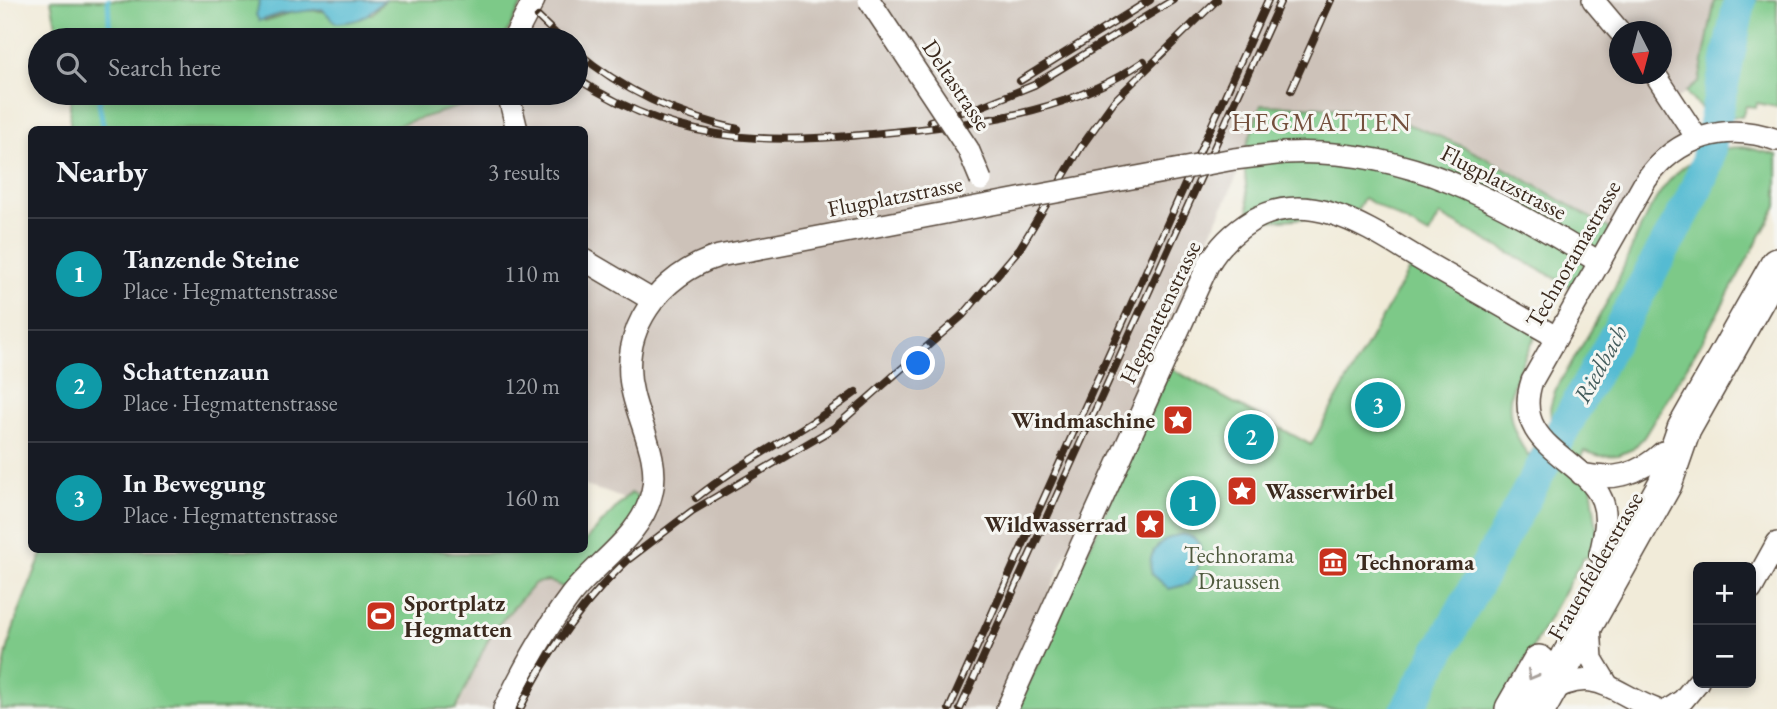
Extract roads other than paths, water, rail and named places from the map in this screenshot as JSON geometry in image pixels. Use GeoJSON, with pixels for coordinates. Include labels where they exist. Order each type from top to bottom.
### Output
{"type":"FeatureCollection","features":[{"type":"Feature","properties":{"kind":"main road","name":"Frauenfelderstrasse"},"geometry":{"type":"LineString","coordinates":[[1513,709],[1600,554],[1674,440],[1777,265]]}},
{"type":"Feature","properties":{"kind":"main road","name":"Frauenfelderstrasse"},"geometry":{"type":"LineString","coordinates":[[1543,701],[1665,484],[1674,440]]}},
{"type":"Feature","properties":{"kind":"street"},"geometry":{"type":"LineString","coordinates":[[519,28],[534,0]]}},
{"type":"Feature","properties":{"kind":"street","name":"Deltastrasse"},"geometry":{"type":"LineString","coordinates":[[869,0],[968,149],[988,205]]}},
{"type":"Feature","properties":{"kind":"street"},"geometry":{"type":"LineString","coordinates":[[1593,0],[1611,21]]}},
{"type":"Feature","properties":{"kind":"street"},"geometry":{"type":"LineString","coordinates":[[1662,84],[1702,137],[1730,132],[1756,134],[1777,140]]}},
{"type":"Feature","properties":{"kind":"street"},"geometry":{"type":"LineString","coordinates":[[511,105],[516,126]]}},
{"type":"Feature","properties":{"kind":"street","name":"Technoramastrasse"},"geometry":{"type":"LineString","coordinates":[[1600,554],[1605,527],[1603,502],[1541,437],[1531,419],[1528,395],[1535,375],[1556,337],[1653,170],[1677,148],[1702,137]]}},
{"type":"Feature","properties":{"kind":"street","name":"Flugplatzstrasse"},"geometry":{"type":"LineString","coordinates":[[504,709],[526,662],[554,619],[574,592],[632,530],[650,500],[654,482],[653,462],[635,404],[629,372],[636,334],[652,300],[685,270],[719,256],[1234,159],[1285,153],[1364,157],[1425,171],[1478,193],[1599,262]]}},
{"type":"Feature","properties":{"kind":"street","name":"Hegmattenstrasse"},"geometry":{"type":"LineString","coordinates":[[1008,708],[1208,265],[1220,246],[1243,226],[1259,217],[1286,209],[1333,213],[1556,337]]}},
{"type":"Feature","properties":{"kind":"street"},"geometry":{"type":"LineString","coordinates":[[588,262],[652,300]]}},
{"type":"Feature","properties":{"kind":"street"},"geometry":{"type":"LineString","coordinates":[[1572,468],[1600,478],[1625,476],[1646,466],[1674,440]]}},
{"type":"Feature","properties":{"kind":"street"},"geometry":{"type":"LineString","coordinates":[[1756,581],[1777,543]]}},
{"type":"Feature","properties":{"kind":"street"},"geometry":{"type":"LineString","coordinates":[[1592,615],[1589,634],[1592,659],[1607,684]]}},
{"type":"Feature","properties":{"kind":"street"},"geometry":{"type":"LineString","coordinates":[[1543,701],[1558,687],[1581,681],[1607,684],[1655,709]]}},
{"type":"Feature","properties":{"kind":"street"},"geometry":{"type":"LineString","coordinates":[[1669,709],[1683,700],[1693,688]]}},
{"type":"Feature","properties":{"kind":"water"},"geometry":{"type":"Polygon","coordinates":[[[260,0],[385,0],[359,19],[336,23],[322,9],[280,14],[259,21],[256,15],[260,0]]]}},
{"type":"Feature","properties":{"kind":"water"},"geometry":{"type":"Polygon","coordinates":[[[1374,391],[1391,401],[1382,418],[1364,409],[1374,391]]]}},
{"type":"Feature","properties":{"kind":"water"},"geometry":{"type":"Polygon","coordinates":[[[1182,534],[1197,541],[1201,554],[1200,562],[1188,584],[1169,589],[1152,574],[1151,559],[1157,547],[1182,534]]]}},
{"type":"Feature","properties":{"kind":"waterway"},"geometry":{"type":"LineString","coordinates":[[108,0],[109,28]]}},
{"type":"Feature","properties":{"kind":"waterway","name":"Riedbach"},"geometry":{"type":"LineString","coordinates":[[1407,709],[1691,200],[1706,165],[1740,0]]}},
{"type":"Feature","properties":{"kind":"waterway"},"geometry":{"type":"LineString","coordinates":[[99,105],[103,126]]}},
{"type":"Feature","properties":{"kind":"railway"},"geometry":{"type":"LineString","coordinates":[[1020,81],[1150,0]]}},
{"type":"Feature","properties":{"kind":"railway"},"geometry":{"type":"LineString","coordinates":[[930,121],[982,106],[1034,85],[1173,0]]}},
{"type":"Feature","properties":{"kind":"railway"},"geometry":{"type":"LineString","coordinates":[[629,559],[692,511],[834,428],[963,315],[1020,248],[1081,147],[1114,101],[1217,0]]}},
{"type":"Feature","properties":{"kind":"railway"},"geometry":{"type":"LineString","coordinates":[[949,709],[1268,0]]}},
{"type":"Feature","properties":{"kind":"railway"},"geometry":{"type":"LineString","coordinates":[[960,709],[1281,0]]}},
{"type":"Feature","properties":{"kind":"railway"},"geometry":{"type":"LineString","coordinates":[[1291,90],[1331,0]]}},
{"type":"Feature","properties":{"kind":"railway"},"geometry":{"type":"LineString","coordinates":[[538,17],[549,28]]}},
{"type":"Feature","properties":{"kind":"railway"},"geometry":{"type":"LineString","coordinates":[[588,60],[652,100],[694,117],[738,129]]}},
{"type":"Feature","properties":{"kind":"railway"},"geometry":{"type":"LineString","coordinates":[[588,85],[617,102],[658,119],[698,130],[739,137],[823,138],[1004,117],[1062,102],[1090,91],[1144,61]]}},
{"type":"Feature","properties":{"kind":"railway"},"geometry":{"type":"LineString","coordinates":[[696,498],[856,392]]}},
{"type":"Feature","properties":{"kind":"railway"},"geometry":{"type":"LineString","coordinates":[[520,709],[543,665],[570,625],[601,587],[636,552]]}},
{"type":"Feature","properties":{"kind":"place","name":"In Bewegung"},"geometry":{"type":"Point","coordinates":[1378,405]}},
{"type":"Feature","properties":{"kind":"place","name":"Windmaschine"},"geometry":{"type":"Point","coordinates":[1178,420]}},
{"type":"Feature","properties":{"kind":"place","name":"Schattenzaun"},"geometry":{"type":"Point","coordinates":[1251,437]}},
{"type":"Feature","properties":{"kind":"place","name":"Wasserwirbel"},"geometry":{"type":"Point","coordinates":[1242,491]}},
{"type":"Feature","properties":{"kind":"place","name":"Tanzende Steine"},"geometry":{"type":"Point","coordinates":[1193,503]}},
{"type":"Feature","properties":{"kind":"place","name":"Wildwasserrad"},"geometry":{"type":"Point","coordinates":[1150,524]}},
{"type":"Feature","properties":{"kind":"place","name":"Technorama"},"geometry":{"type":"Point","coordinates":[1333,562]}},
{"type":"Feature","properties":{"kind":"place","name":"Sportplatz Hegmatten"},"geometry":{"type":"Point","coordinates":[381,616]}},
{"type":"Feature","properties":{"kind":"district","name":"HEGMATTEN"},"geometry":{"type":"Point","coordinates":[1322,122]}},
{"type":"Feature","properties":{"kind":"park label","name":"Technorama Draussen"},"geometry":{"type":"Point","coordinates":[1239,568]}}]}
